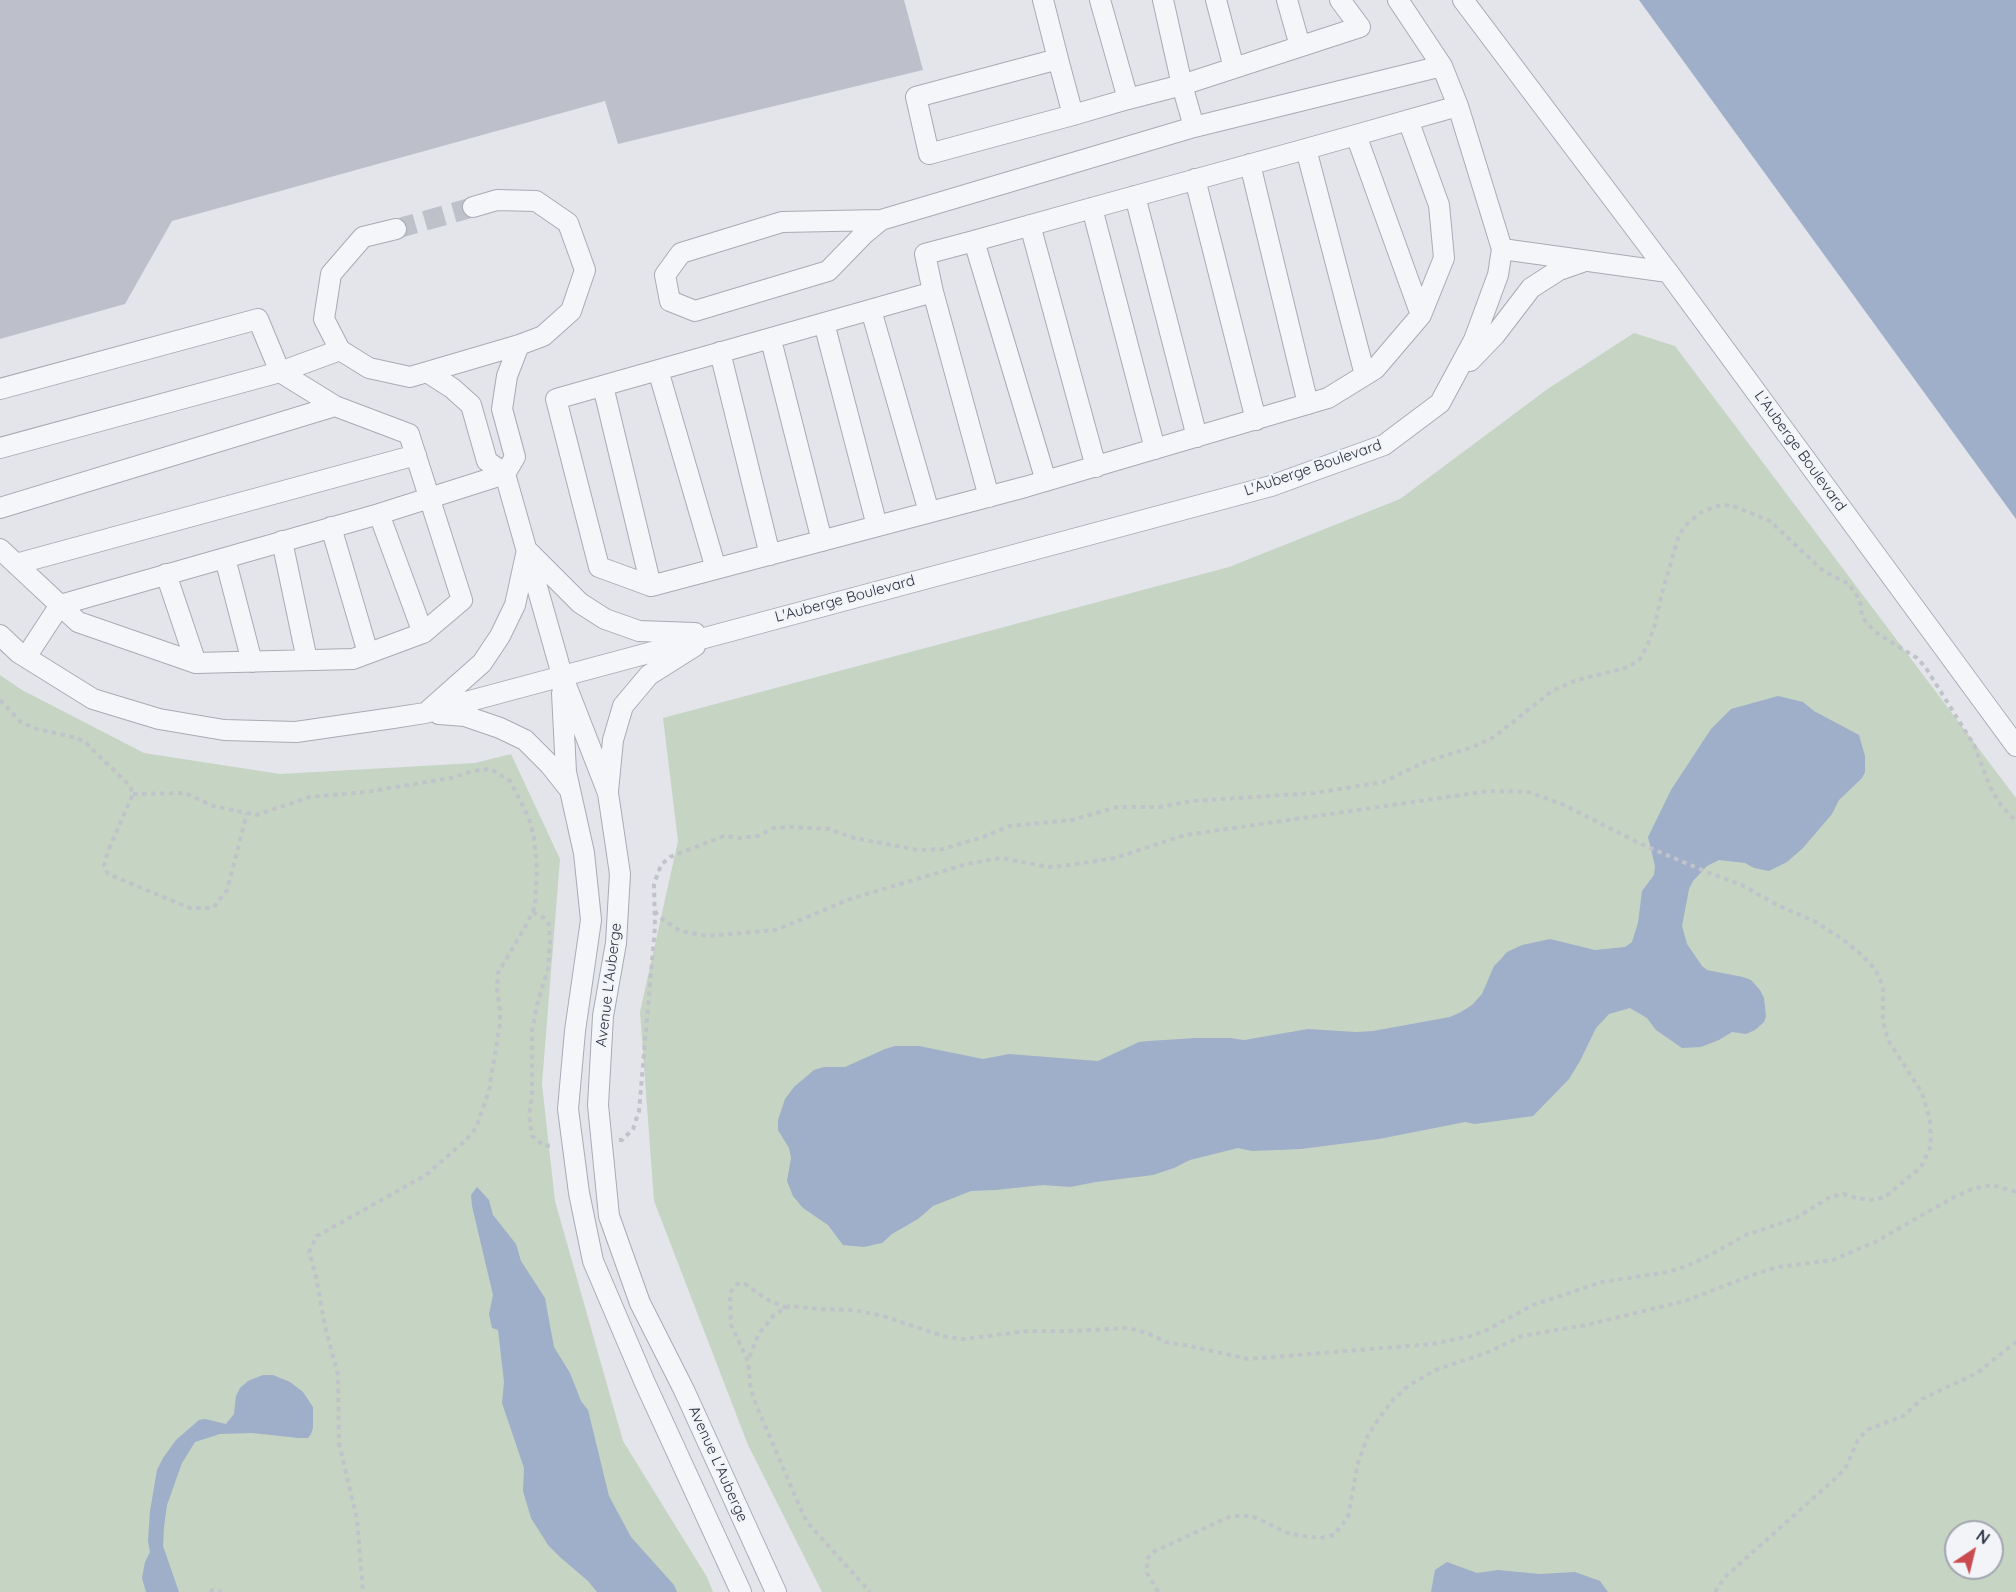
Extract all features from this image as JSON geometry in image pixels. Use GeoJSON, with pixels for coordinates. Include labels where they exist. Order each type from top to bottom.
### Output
{"type":"FeatureCollection","features":[{"type":"Feature","properties":{"kind":"street"},"geometry":{"type":"LineString","coordinates":[[1043,0],[1073,115]]}},
{"type":"Feature","properties":{"kind":"street"},"geometry":{"type":"LineString","coordinates":[[1100,0],[1128,99]]}},
{"type":"Feature","properties":{"kind":"street"},"geometry":{"type":"LineString","coordinates":[[1163,0],[1182,85],[1194,126]]}},
{"type":"Feature","properties":{"kind":"street"},"geometry":{"type":"LineString","coordinates":[[1216,0],[1234,68]]}},
{"type":"Feature","properties":{"kind":"street"},"geometry":{"type":"LineString","coordinates":[[1287,0],[1300,46]]}},
{"type":"Feature","properties":{"kind":"street"},"geometry":{"type":"LineString","coordinates":[[1058,59],[916,97],[929,154],[1182,85],[1360,27],[1340,0]]}},
{"type":"Feature","properties":{"kind":"street"},"geometry":{"type":"LineString","coordinates":[[1398,0],[1442,66],[1458,106],[1502,249],[1668,272]]}},
{"type":"Feature","properties":{"kind":"street","name":"L'Auberge Boulevard"},"geometry":{"type":"LineString","coordinates":[[1463,0],[1668,272],[2016,746]]}},
{"type":"Feature","properties":{"kind":"street"},"geometry":{"type":"LineString","coordinates":[[881,220],[828,271],[695,311],[670,301],[665,275],[681,253],[782,222],[881,220],[1194,126],[1442,66]]}},
{"type":"Feature","properties":{"kind":"street"},"geometry":{"type":"LineString","coordinates":[[989,497],[933,292],[925,254],[1458,106]]}},
{"type":"Feature","properties":{"kind":"street"},"geometry":{"type":"LineString","coordinates":[[933,292],[771,340],[720,352],[556,399],[599,567],[651,586],[989,497],[1328,398],[1376,369],[1421,315],[1444,258],[1439,205],[1408,120]]}},
{"type":"Feature","properties":{"kind":"street"},"geometry":{"type":"LineString","coordinates":[[1356,135],[1421,315]]}},
{"type":"Feature","properties":{"kind":"street"},"geometry":{"type":"LineString","coordinates":[[1306,149],[1365,375]]}},
{"type":"Feature","properties":{"kind":"street"},"geometry":{"type":"LineString","coordinates":[[1250,164],[1308,404]]}},
{"type":"Feature","properties":{"kind":"street"},"geometry":{"type":"LineString","coordinates":[[1195,179],[1256,420]]}},
{"type":"Feature","properties":{"kind":"street"},"geometry":{"type":"LineString","coordinates":[[1135,196],[1197,437]]}},
{"type":"Feature","properties":{"kind":"street"},"geometry":{"type":"LineString","coordinates":[[396,229],[363,237],[331,274],[324,319],[340,350],[369,368],[410,377],[543,336],[571,311],[585,270],[567,223],[536,201],[497,200],[473,207]]}},
{"type":"Feature","properties":{"kind":"street"},"geometry":{"type":"LineString","coordinates":[[1092,208],[1155,449]]}},
{"type":"Feature","properties":{"kind":"street"},"geometry":{"type":"LineString","coordinates":[[1030,225],[1096,467]]}},
{"type":"Feature","properties":{"kind":"street"},"geometry":{"type":"LineString","coordinates":[[974,241],[1046,481]]}},
{"type":"Feature","properties":{"kind":"street","name":"L'Auberge Boulevard"},"geometry":{"type":"LineString","coordinates":[[424,713],[1271,486],[1384,445],[1440,403],[1474,340],[1497,275],[1502,249]]}},
{"type":"Feature","properties":{"kind":"street"},"geometry":{"type":"LineString","coordinates":[[1454,379],[1495,335],[1531,288],[1559,270],[1585,260]]}},
{"type":"Feature","properties":{"kind":"street"},"geometry":{"type":"LineString","coordinates":[[872,310],[929,512]]}},
{"type":"Feature","properties":{"kind":"street"},"geometry":{"type":"LineString","coordinates":[[0,389],[258,319],[280,372],[334,406],[409,434],[462,600],[423,633],[353,659],[196,663],[78,622],[0,549]]}},
{"type":"Feature","properties":{"kind":"street"},"geometry":{"type":"LineString","coordinates":[[824,323],[877,526]]}},
{"type":"Feature","properties":{"kind":"street"},"geometry":{"type":"LineString","coordinates":[[771,340],[822,541]]}},
{"type":"Feature","properties":{"kind":"street"},"geometry":{"type":"LineString","coordinates":[[26,657],[60,605],[379,514],[505,474],[515,457],[502,409],[507,376],[519,345]]}},
{"type":"Feature","properties":{"kind":"street"},"geometry":{"type":"LineString","coordinates":[[0,448],[280,372],[340,350]]}},
{"type":"Feature","properties":{"kind":"street"},"geometry":{"type":"LineString","coordinates":[[720,352],[770,555]]}},
{"type":"Feature","properties":{"kind":"street"},"geometry":{"type":"LineString","coordinates":[[658,370],[716,569]]}},
{"type":"Feature","properties":{"kind":"street"},"geometry":{"type":"LineString","coordinates":[[428,372],[453,388],[471,405],[487,461],[505,474]]}},
{"type":"Feature","properties":{"kind":"street"},"geometry":{"type":"LineString","coordinates":[[603,386],[651,586]]}},
{"type":"Feature","properties":{"kind":"street"},"geometry":{"type":"LineString","coordinates":[[0,508],[334,406]]}},
{"type":"Feature","properties":{"kind":"street"},"geometry":{"type":"LineString","coordinates":[[16,564],[416,455]]}},
{"type":"Feature","properties":{"kind":"street","name":"Avenue L'Auberge"},"geometry":{"type":"LineString","coordinates":[[505,474],[562,675],[608,793],[620,874],[616,944],[603,1016],[598,1106],[609,1216],[640,1303],[684,1390],[776,1592]]}},
{"type":"Feature","properties":{"kind":"street"},"geometry":{"type":"LineString","coordinates":[[379,514],[423,633]]}},
{"type":"Feature","properties":{"kind":"street"},"geometry":{"type":"LineString","coordinates":[[331,527],[368,653]]}},
{"type":"Feature","properties":{"kind":"street"},"geometry":{"type":"LineString","coordinates":[[282,542],[307,660]]}},
{"type":"Feature","properties":{"kind":"street"},"geometry":{"type":"LineString","coordinates":[[527,550],[579,603],[605,619],[639,631],[715,634]]}},
{"type":"Feature","properties":{"kind":"street"},"geometry":{"type":"LineString","coordinates":[[424,713],[482,663],[500,636],[514,605],[527,550]]}},
{"type":"Feature","properties":{"kind":"street"},"geometry":{"type":"LineString","coordinates":[[225,558],[252,662]]}},
{"type":"Feature","properties":{"kind":"street"},"geometry":{"type":"LineString","coordinates":[[166,574],[196,663]]}},
{"type":"Feature","properties":{"kind":"street"},"geometry":{"type":"LineString","coordinates":[[608,793],[614,740],[623,706],[649,675],[715,634]]}},
{"type":"Feature","properties":{"kind":"street"},"geometry":{"type":"LineString","coordinates":[[0,635],[26,657],[93,699],[159,718],[224,730],[296,732],[424,713],[465,716],[500,728],[525,740],[570,789]]}},
{"type":"Feature","properties":{"kind":"street","name":"Avenue L'Auberge"},"geometry":{"type":"LineString","coordinates":[[562,675],[566,772],[584,853],[591,921],[574,1031],[568,1109],[579,1193],[593,1261],[645,1383],[741,1592]]}},
{"type":"Feature","properties":{"kind":"path"},"geometry":{"type":"LineString","coordinates":[[602,1142],[622,1140],[633,1130],[639,1111],[651,987],[654,884],[661,865],[670,857],[724,836],[740,838],[758,836],[774,828],[788,827],[829,829],[854,838],[918,850],[943,849],[983,837],[1009,826],[1072,820],[1117,807],[1159,807],[1192,801],[1315,793],[1383,782],[1425,762],[1473,747],[1494,737],[1540,699],[1559,688],[1574,681],[1629,667],[1640,659],[1655,624],[1670,563],[1680,535],[1686,525],[1701,513],[1717,506],[1731,506],[1770,521],[1821,568],[1848,584],[1860,600],[1862,617],[1875,632],[1917,658],[1926,668],[1974,745],[1990,787],[2002,807],[2016,821]]}},
{"type":"Feature","properties":{"kind":"path"},"geometry":{"type":"LineString","coordinates":[[0,700],[21,722],[37,729],[77,738],[86,743],[130,786],[133,794],[108,851],[104,866],[108,874],[190,908],[213,908],[226,890],[247,813]]}},
{"type":"Feature","properties":{"kind":"path"},"geometry":{"type":"LineString","coordinates":[[133,794],[185,794],[213,806],[256,815],[310,796],[366,792],[491,769],[510,781],[529,819],[534,838],[537,869],[536,906],[498,973],[500,1023],[489,1091],[476,1128],[458,1148],[426,1175],[317,1236],[309,1252],[338,1375],[339,1443],[357,1520],[363,1592]]}},
{"type":"Feature","properties":{"kind":"path"},"geometry":{"type":"LineString","coordinates":[[655,911],[658,916],[680,931],[708,936],[776,930],[850,899],[967,864],[1001,858],[1049,867],[1063,866],[1115,858],[1185,835],[1489,791],[1529,792],[1564,805],[1641,844],[1742,885],[1777,905],[1816,922],[1842,939],[1875,969],[1883,987],[1882,1021],[1888,1040],[1922,1093],[1930,1120],[1931,1146],[1921,1167],[1885,1197],[1871,1200],[1843,1194],[1830,1197],[1796,1218],[1746,1235],[1710,1256],[1687,1266],[1668,1272],[1602,1282],[1533,1305],[1485,1331],[1432,1344],[1248,1359],[1166,1342],[1147,1333],[1128,1328],[1028,1331],[963,1339],[943,1336],[883,1316],[854,1310],[820,1310],[789,1306],[774,1315],[758,1335],[748,1361]]}},
{"type":"Feature","properties":{"kind":"path"},"geometry":{"type":"LineString","coordinates":[[533,912],[549,924],[550,942],[548,968],[532,1031],[532,1096],[529,1115],[532,1136],[544,1146],[572,1144]]}},
{"type":"Feature","properties":{"kind":"path"},"geometry":{"type":"LineString","coordinates":[[1158,1592],[1147,1573],[1147,1559],[1153,1552],[1231,1516],[1252,1516],[1290,1534],[1320,1538],[1334,1535],[1348,1517],[1358,1463],[1368,1436],[1378,1418],[1408,1386],[1435,1370],[1486,1353],[1522,1336],[1587,1325],[1685,1301],[1758,1272],[1778,1267],[1833,1260],[1877,1241],[1952,1198],[1972,1190],[1992,1185],[2016,1192]]}},
{"type":"Feature","properties":{"kind":"path"},"geometry":{"type":"LineString","coordinates":[[781,1310],[785,1307],[766,1299],[744,1284],[737,1284],[730,1293],[731,1325],[748,1361],[754,1400],[802,1512],[807,1522],[870,1592]]}},
{"type":"Feature","properties":{"kind":"path"},"geometry":{"type":"LineString","coordinates":[[1715,1592],[1725,1577],[1837,1477],[1846,1467],[1858,1440],[1867,1430],[1903,1416],[1922,1400],[1977,1373],[2016,1342]]}},
{"type":"Feature","properties":{"kind":"path"},"geometry":{"type":"LineString","coordinates":[[210,1592],[213,1590],[222,1592]]}},
{"type":"Feature","properties":{"kind":"green space"},"geometry":{"type":"Polygon","coordinates":[[[1634,333],[1675,346],[2016,798],[2016,1592],[822,1592],[748,1445],[654,1201],[640,1012],[678,841],[663,718],[1229,567],[1400,499],[1549,388],[1634,333]]]}},
{"type":"Feature","properties":{"kind":"green space"},"geometry":{"type":"Polygon","coordinates":[[[0,675],[22,690],[144,753],[280,774],[475,763],[511,754],[560,859],[542,1084],[555,1201],[623,1441],[707,1577],[713,1592],[0,1592],[0,675]]]}},
{"type":"Feature","properties":{"kind":"water"},"geometry":{"type":"Polygon","coordinates":[[[1639,0],[2016,0],[2016,519],[1639,0]]]}},
{"type":"Feature","properties":{"kind":"water"},"geometry":{"type":"Polygon","coordinates":[[[1778,696],[1803,702],[1814,711],[1859,735],[1865,756],[1865,772],[1862,778],[1839,800],[1832,814],[1803,848],[1787,862],[1769,871],[1754,868],[1745,863],[1719,860],[1707,866],[1689,889],[1682,926],[1687,944],[1707,970],[1751,980],[1760,990],[1764,998],[1766,1016],[1764,1022],[1755,1030],[1746,1034],[1732,1032],[1701,1047],[1682,1048],[1656,1030],[1647,1018],[1630,1008],[1609,1014],[1596,1028],[1569,1079],[1533,1116],[1475,1124],[1465,1122],[1379,1139],[1301,1149],[1252,1151],[1238,1148],[1190,1160],[1153,1175],[1070,1187],[1043,1185],[971,1191],[933,1206],[882,1243],[864,1247],[843,1245],[828,1225],[803,1208],[793,1196],[787,1181],[791,1158],[789,1148],[778,1130],[778,1120],[785,1099],[794,1087],[814,1070],[824,1067],[845,1067],[895,1046],[919,1046],[983,1059],[1009,1054],[1098,1061],[1139,1042],[1195,1038],[1244,1040],[1308,1029],[1373,1031],[1450,1017],[1461,1012],[1472,1005],[1482,994],[1494,966],[1507,952],[1522,945],[1550,939],[1595,950],[1625,947],[1632,942],[1638,923],[1642,891],[1654,875],[1655,866],[1648,837],[1671,790],[1711,729],[1731,709],[1778,696]]]}},
{"type":"Feature","properties":{"kind":"water"},"geometry":{"type":"Polygon","coordinates":[[[477,1187],[489,1200],[493,1215],[516,1244],[521,1261],[545,1298],[554,1347],[570,1373],[581,1401],[588,1410],[609,1496],[631,1537],[674,1585],[677,1592],[597,1592],[548,1545],[531,1518],[523,1491],[524,1468],[502,1403],[504,1382],[498,1330],[492,1328],[489,1314],[493,1295],[472,1206],[471,1195],[477,1187]]]}},
{"type":"Feature","properties":{"kind":"water"},"geometry":{"type":"Polygon","coordinates":[[[263,1375],[273,1375],[290,1382],[303,1392],[313,1407],[311,1434],[308,1438],[299,1438],[252,1433],[220,1434],[195,1442],[182,1463],[167,1505],[164,1527],[163,1546],[179,1592],[146,1592],[142,1578],[145,1562],[150,1552],[148,1541],[150,1511],[157,1470],[163,1458],[176,1440],[199,1420],[205,1419],[226,1424],[234,1414],[236,1396],[240,1388],[248,1381],[263,1375]]]}},
{"type":"Feature","properties":{"kind":"water"},"geometry":{"type":"Polygon","coordinates":[[[1447,1562],[1477,1573],[1498,1570],[1540,1574],[1575,1572],[1600,1581],[1608,1592],[1431,1592],[1435,1570],[1447,1562]]]}},
{"type":"Feature","properties":{"kind":"building"},"geometry":{"type":"Polygon","coordinates":[[[0,0],[904,0],[923,70],[618,144],[605,101],[172,221],[125,304],[0,339],[0,0]]]}},
{"type":"Feature","properties":{"kind":"tunnel"},"geometry":{"type":"LineString","coordinates":[[396,229],[473,207]]}}]}
